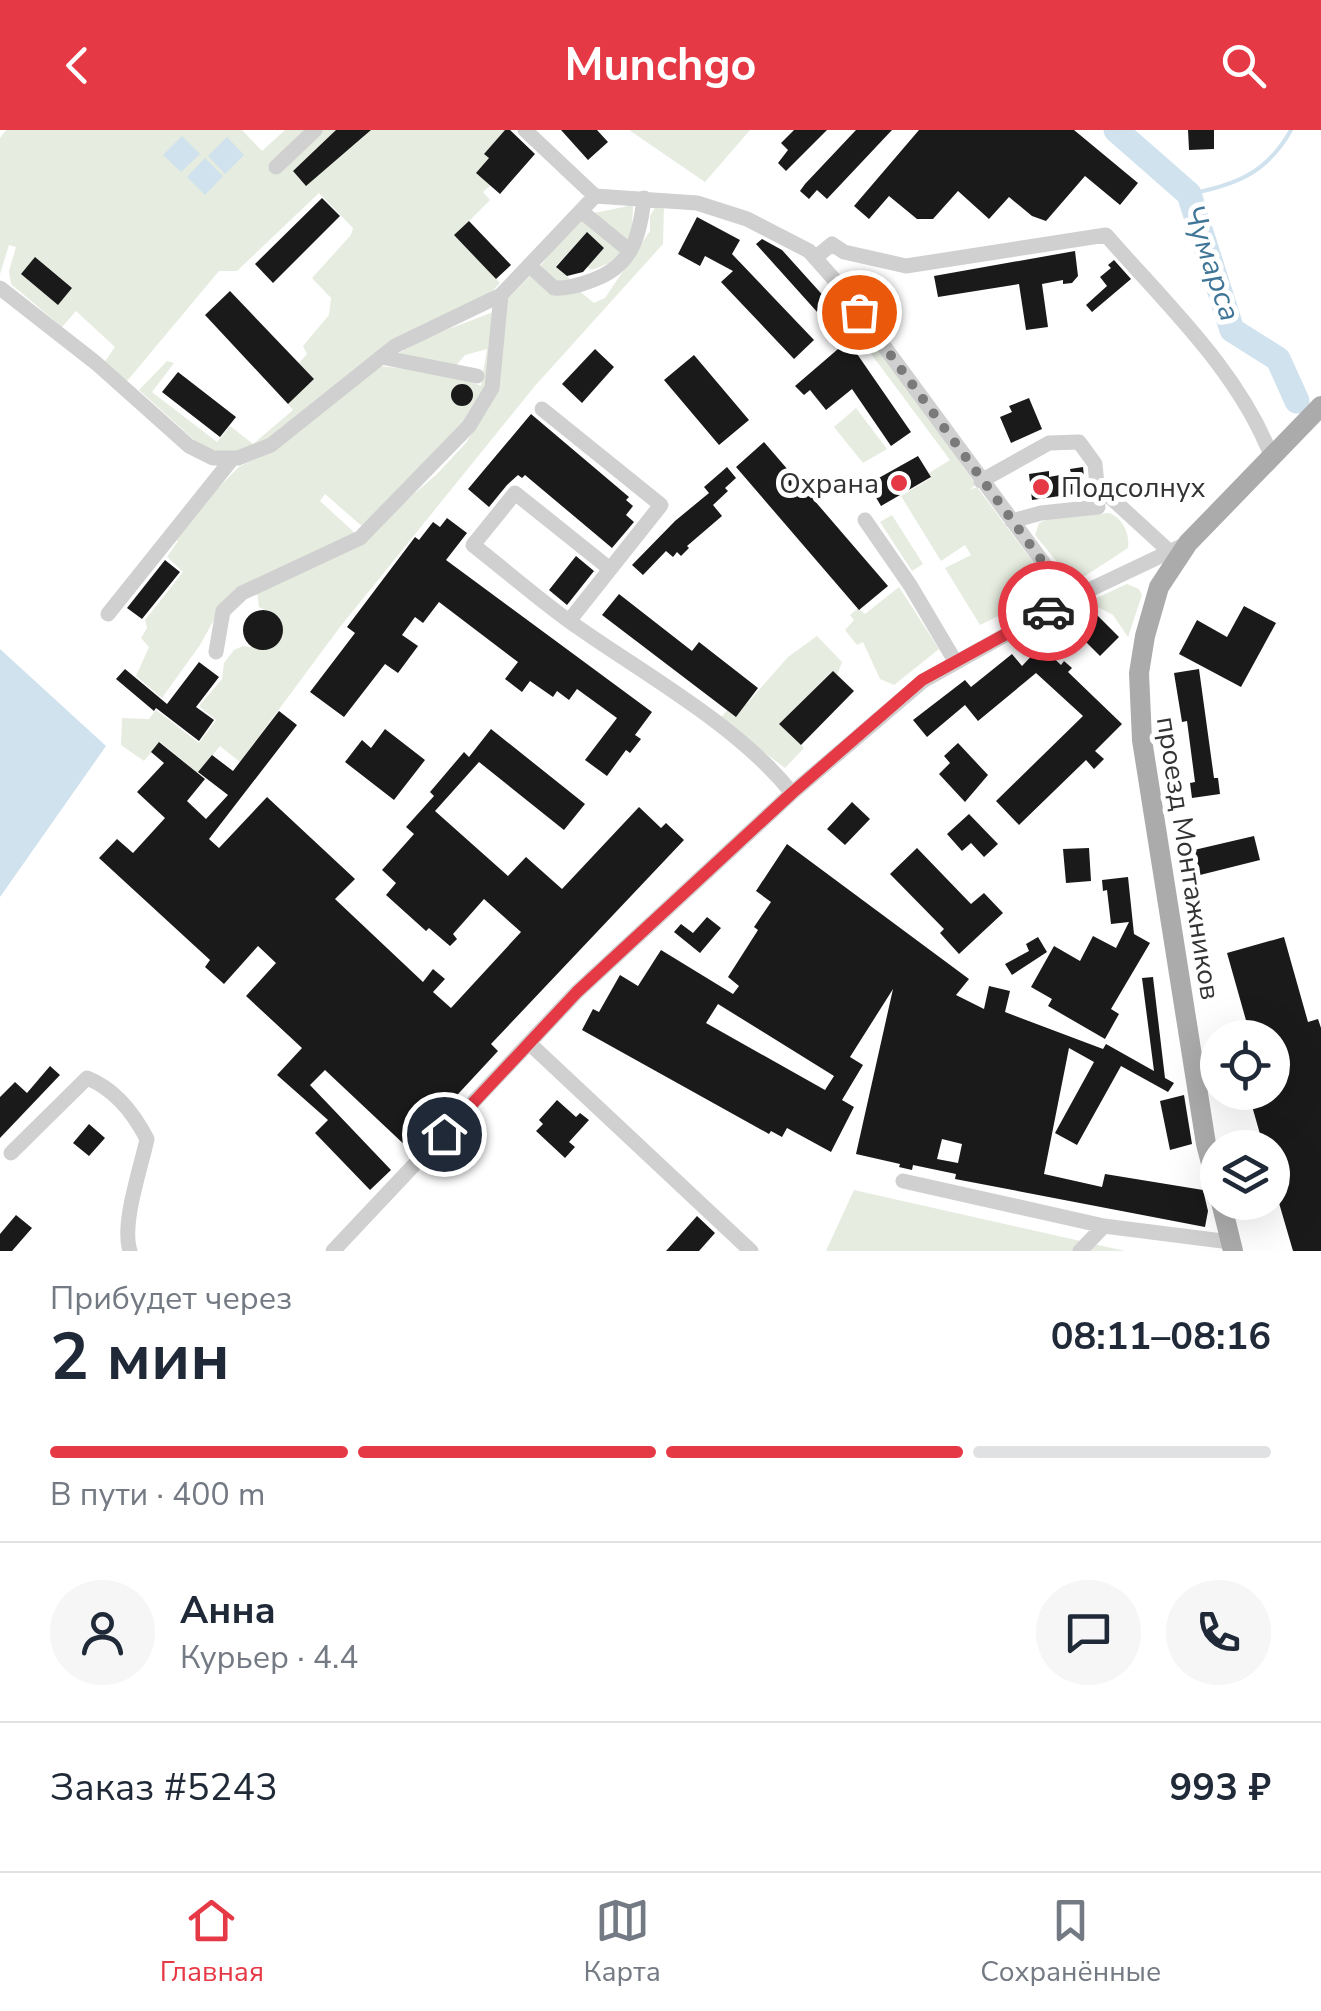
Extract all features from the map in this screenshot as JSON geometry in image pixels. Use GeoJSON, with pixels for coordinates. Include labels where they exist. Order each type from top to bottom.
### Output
{"type":"FeatureCollection","features":[{"type":"Feature","properties":{"kind":"main road","name":"проезд Монтажников"},"geometry":{"type":"LineString","coordinates":[[1204,1130],[1138,703],[1139,672],[1152,604],[1178,547],[1321,406]]}},
{"type":"Feature","properties":{"kind":"main road"},"geometry":{"type":"LineString","coordinates":[[1226,1220],[1232,1246]]}},
{"type":"Feature","properties":{"kind":"street"},"geometry":{"type":"LineString","coordinates":[[276,167],[316,130]]}},
{"type":"Feature","properties":{"kind":"street"},"geometry":{"type":"LineString","coordinates":[[525,130],[594,196],[697,202],[748,219],[809,252],[839,284],[1070,599]]}},
{"type":"Feature","properties":{"kind":"street"},"geometry":{"type":"LineString","coordinates":[[0,288],[96,364],[189,446],[213,458],[232,459],[270,445],[395,346],[501,296],[594,196]]}},
{"type":"Feature","properties":{"kind":"street"},"geometry":{"type":"LineString","coordinates":[[529,266],[548,284],[563,288],[611,273],[640,234],[644,198]]}},
{"type":"Feature","properties":{"kind":"street"},"geometry":{"type":"LineString","coordinates":[[581,210],[630,251]]}},
{"type":"Feature","properties":{"kind":"street"},"geometry":{"type":"LineString","coordinates":[[815,258],[832,244],[844,252],[906,266],[1106,235],[1188,324],[1252,417],[1272,458]]}},
{"type":"Feature","properties":{"kind":"street"},"geometry":{"type":"LineString","coordinates":[[216,652],[224,611],[242,593],[360,538],[469,426],[492,388],[501,296]]}},
{"type":"Feature","properties":{"kind":"street"},"geometry":{"type":"LineString","coordinates":[[381,357],[477,376]]}},
{"type":"Feature","properties":{"kind":"street"},"geometry":{"type":"LineString","coordinates":[[542,409],[662,505],[569,620]]}},
{"type":"Feature","properties":{"kind":"street"},"geometry":{"type":"LineString","coordinates":[[981,481],[1049,443],[1079,442],[1095,464],[1098,507],[1041,513],[1012,521]]}},
{"type":"Feature","properties":{"kind":"street"},"geometry":{"type":"LineString","coordinates":[[108,614],[232,459]]}},
{"type":"Feature","properties":{"kind":"street"},"geometry":{"type":"LineString","coordinates":[[333,1251],[577,992],[792,793],[922,680],[1070,599],[1178,547],[1097,485]]}},
{"type":"Feature","properties":{"kind":"street"},"geometry":{"type":"LineString","coordinates":[[610,569],[515,493],[473,544],[569,620],[668,687],[772,769],[792,793]]}},
{"type":"Feature","properties":{"kind":"street"},"geometry":{"type":"LineString","coordinates":[[865,520],[955,661]]}},
{"type":"Feature","properties":{"kind":"street"},"geometry":{"type":"LineString","coordinates":[[529,1043],[751,1251]]}},
{"type":"Feature","properties":{"kind":"street"},"geometry":{"type":"LineString","coordinates":[[11,1153],[87,1078],[102,1084],[134,1114],[147,1138],[131,1211],[127,1242],[130,1251]]}},
{"type":"Feature","properties":{"kind":"street"},"geometry":{"type":"LineString","coordinates":[[903,1181],[1104,1226],[1232,1246]]}},
{"type":"Feature","properties":{"kind":"street"},"geometry":{"type":"LineString","coordinates":[[1080,1251],[1104,1226]]}},
{"type":"Feature","properties":{"kind":"shaded area"},"geometry":{"type":"Polygon","coordinates":[[[6,130],[242,130],[262,151],[285,130],[336,130],[293,171],[306,185],[367,134],[364,130],[505,130],[485,153],[489,158],[491,185],[483,192],[490,200],[455,235],[500,283],[490,293],[446,315],[251,450],[226,453],[203,448],[139,390],[167,361],[174,363],[152,392],[217,442],[230,426],[253,444],[293,410],[288,404],[314,379],[299,363],[307,354],[303,346],[329,315],[331,298],[312,278],[353,228],[319,193],[237,271],[219,271],[127,381],[103,364],[115,347],[76,311],[62,327],[11,284],[9,271],[16,247],[9,245],[0,274],[0,138],[6,130]]]}},
{"type":"Feature","properties":{"kind":"shaded area"},"geometry":{"type":"Polygon","coordinates":[[[629,130],[750,130],[705,182],[629,130]]]}},
{"type":"Feature","properties":{"kind":"shaded area"},"geometry":{"type":"Polygon","coordinates":[[[658,203],[664,204],[663,244],[534,387],[340,627],[240,762],[220,746],[198,773],[160,742],[144,761],[121,745],[122,718],[149,719],[156,710],[199,743],[216,720],[199,706],[222,679],[224,663],[234,650],[243,646],[269,649],[282,636],[279,618],[259,607],[257,593],[348,550],[436,475],[481,420],[504,303],[531,275],[578,290],[594,303],[605,298],[650,231],[650,216],[658,203]]]}},
{"type":"Feature","properties":{"kind":"shaded area"},"geometry":{"type":"Polygon","coordinates":[[[633,205],[632,230],[626,241],[594,213],[633,205]]]}},
{"type":"Feature","properties":{"kind":"shaded area"},"geometry":{"type":"Polygon","coordinates":[[[584,220],[624,250],[612,262],[592,270],[587,267],[604,248],[586,233],[556,266],[572,281],[555,284],[541,265],[569,230],[584,220]]]}},
{"type":"Feature","properties":{"kind":"shaded area"},"geometry":{"type":"Polygon","coordinates":[[[496,311],[487,387],[481,403],[364,528],[325,494],[320,501],[356,534],[220,609],[162,698],[136,676],[149,647],[141,638],[147,628],[145,620],[183,572],[167,557],[178,541],[171,535],[240,466],[272,452],[380,366],[456,375],[481,386],[487,349],[465,355],[454,368],[394,356],[430,336],[496,311]]]}},
{"type":"Feature","properties":{"kind":"shaded area"},"geometry":{"type":"Polygon","coordinates":[[[874,341],[976,485],[969,490],[977,487],[1053,589],[980,625],[945,568],[971,555],[965,545],[941,561],[901,496],[931,478],[929,473],[950,460],[866,347],[874,341]]]}},
{"type":"Feature","properties":{"kind":"shaded area"},"geometry":{"type":"Polygon","coordinates":[[[856,408],[887,449],[863,463],[834,427],[856,408]]]}},
{"type":"Feature","properties":{"kind":"shaded area"},"geometry":{"type":"Polygon","coordinates":[[[1109,513],[1124,527],[1128,548],[1085,576],[1067,574],[1035,535],[1039,523],[1048,519],[1109,513]]]}},
{"type":"Feature","properties":{"kind":"shaded area"},"geometry":{"type":"Polygon","coordinates":[[[892,515],[923,564],[912,571],[880,522],[892,515]]]}},
{"type":"Feature","properties":{"kind":"shaded area"},"geometry":{"type":"Polygon","coordinates":[[[1127,584],[1139,589],[1142,595],[1128,637],[1113,615],[1088,602],[1127,584]]]}},
{"type":"Feature","properties":{"kind":"shaded area"},"geometry":{"type":"Polygon","coordinates":[[[899,587],[939,649],[894,685],[880,679],[863,642],[857,645],[845,630],[854,620],[850,615],[858,608],[865,614],[899,587]]]}},
{"type":"Feature","properties":{"kind":"shaded area"},"geometry":{"type":"Polygon","coordinates":[[[817,636],[842,662],[837,675],[832,671],[780,724],[804,748],[785,768],[720,719],[727,710],[736,716],[788,657],[817,636]]]}},
{"type":"Feature","properties":{"kind":"shaded area"},"geometry":{"type":"Polygon","coordinates":[[[854,1190],[1125,1251],[826,1251],[854,1190]]]}},
{"type":"Feature","properties":{"kind":"water"},"geometry":{"type":"Polygon","coordinates":[[[182,136],[200,154],[181,172],[163,155],[182,136]]]}},
{"type":"Feature","properties":{"kind":"water"},"geometry":{"type":"Polygon","coordinates":[[[227,137],[244,155],[225,174],[208,156],[227,137]]]}},
{"type":"Feature","properties":{"kind":"water"},"geometry":{"type":"Polygon","coordinates":[[[205,158],[223,176],[205,195],[187,177],[205,158]]]}},
{"type":"Feature","properties":{"kind":"water"},"geometry":{"type":"Polygon","coordinates":[[[0,649],[106,746],[0,897],[0,649]]]}},
{"type":"Feature","properties":{"kind":"building"},"geometry":{"type":"Polygon","coordinates":[[[336,130],[371,130],[306,186],[293,171],[336,130]]]}},
{"type":"Feature","properties":{"kind":"building"},"geometry":{"type":"Polygon","coordinates":[[[505,130],[510,130],[535,154],[500,194],[476,173],[489,158],[484,154],[505,130]]]}},
{"type":"Feature","properties":{"kind":"building"},"geometry":{"type":"Polygon","coordinates":[[[561,130],[597,130],[608,142],[588,160],[561,130]]]}},
{"type":"Feature","properties":{"kind":"building"},"geometry":{"type":"Polygon","coordinates":[[[794,130],[827,130],[786,171],[778,163],[788,150],[781,143],[794,130]]]}},
{"type":"Feature","properties":{"kind":"building"},"geometry":{"type":"Polygon","coordinates":[[[856,130],[892,130],[827,199],[817,190],[809,199],[800,191],[856,130]]]}},
{"type":"Feature","properties":{"kind":"building"},"geometry":{"type":"Polygon","coordinates":[[[919,130],[1074,130],[1138,183],[1120,205],[1085,176],[1046,221],[1032,216],[1009,197],[989,219],[958,191],[933,219],[917,219],[889,196],[869,219],[854,206],[919,130]]]}},
{"type":"Feature","properties":{"kind":"building"},"geometry":{"type":"Polygon","coordinates":[[[1188,130],[1214,130],[1214,149],[1189,150],[1188,130]]]}},
{"type":"Feature","properties":{"kind":"building"},"geometry":{"type":"Polygon","coordinates":[[[322,198],[340,216],[273,283],[255,264],[322,198]]]}},
{"type":"Feature","properties":{"kind":"building"},"geometry":{"type":"Polygon","coordinates":[[[697,217],[740,240],[732,254],[814,340],[794,359],[721,282],[733,271],[705,256],[700,266],[678,254],[697,217]]]}},
{"type":"Feature","properties":{"kind":"building"},"geometry":{"type":"Polygon","coordinates":[[[469,221],[511,265],[496,279],[454,235],[469,221]]]}},
{"type":"Feature","properties":{"kind":"building"},"geometry":{"type":"Polygon","coordinates":[[[587,232],[604,248],[583,272],[567,276],[556,267],[587,232]]]}},
{"type":"Feature","properties":{"kind":"building"},"geometry":{"type":"Polygon","coordinates":[[[762,239],[782,250],[846,321],[842,324],[861,346],[855,351],[911,432],[891,446],[852,389],[826,410],[810,390],[804,395],[795,386],[845,343],[756,244],[762,239]]]}},
{"type":"Feature","properties":{"kind":"building"},"geometry":{"type":"Polygon","coordinates":[[[1075,251],[1078,276],[1072,283],[1063,284],[1063,280],[1042,284],[1048,327],[1026,330],[1019,284],[938,297],[934,276],[1075,251]]]}},
{"type":"Feature","properties":{"kind":"building"},"geometry":{"type":"Polygon","coordinates":[[[35,257],[72,288],[58,305],[21,274],[35,257]]]}},
{"type":"Feature","properties":{"kind":"building"},"geometry":{"type":"Polygon","coordinates":[[[1114,260],[1131,279],[1092,312],[1086,305],[1107,286],[1100,277],[1114,260]]]}},
{"type":"Feature","properties":{"kind":"building"},"geometry":{"type":"Polygon","coordinates":[[[230,291],[314,379],[288,404],[205,315],[230,291]]]}},
{"type":"Feature","properties":{"kind":"building"},"geometry":{"type":"Polygon","coordinates":[[[595,349],[614,367],[582,403],[562,384],[595,349]]]}},
{"type":"Feature","properties":{"kind":"building"},"geometry":{"type":"Polygon","coordinates":[[[694,355],[749,420],[719,445],[664,380],[694,355]]]}},
{"type":"Feature","properties":{"kind":"building"},"geometry":{"type":"Polygon","coordinates":[[[178,372],[236,417],[220,437],[162,392],[178,372]]]}},
{"type":"Feature","properties":{"kind":"building"},"geometry":{"type":"Polygon","coordinates":[[[462,384],[473,395],[462,406],[451,395],[462,384]]]}},
{"type":"Feature","properties":{"kind":"building"},"geometry":{"type":"Polygon","coordinates":[[[1029,398],[1042,429],[1011,443],[1000,417],[1012,412],[1009,406],[1029,398]]]}},
{"type":"Feature","properties":{"kind":"building"},"geometry":{"type":"Polygon","coordinates":[[[531,414],[629,497],[626,500],[633,506],[626,515],[634,522],[612,548],[525,475],[518,475],[489,507],[468,489],[531,414]]]}},
{"type":"Feature","properties":{"kind":"building"},"geometry":{"type":"Polygon","coordinates":[[[764,442],[888,586],[859,610],[736,467],[764,442]]]}},
{"type":"Feature","properties":{"kind":"building"},"geometry":{"type":"Polygon","coordinates":[[[918,456],[931,477],[881,506],[868,484],[918,456]]]}},
{"type":"Feature","properties":{"kind":"building"},"geometry":{"type":"Polygon","coordinates":[[[727,467],[736,478],[713,505],[722,516],[681,556],[677,552],[673,557],[666,551],[643,575],[632,565],[709,493],[704,487],[727,467]]]}},
{"type":"Feature","properties":{"kind":"building"},"geometry":{"type":"Polygon","coordinates":[[[1083,467],[1086,496],[1032,500],[1029,474],[1049,471],[1049,477],[1083,467]]]}},
{"type":"Feature","properties":{"kind":"building"},"geometry":{"type":"Polygon","coordinates":[[[447,518],[467,533],[446,560],[652,712],[635,735],[641,739],[630,753],[626,750],[607,776],[585,760],[617,718],[577,689],[569,700],[557,691],[553,697],[530,681],[522,692],[505,679],[518,662],[439,602],[423,623],[415,617],[402,635],[418,646],[398,673],[385,664],[344,717],[310,692],[355,633],[347,627],[415,537],[419,540],[433,522],[440,527],[447,518]]]}},
{"type":"Feature","properties":{"kind":"building"},"geometry":{"type":"Polygon","coordinates":[[[576,556],[594,571],[567,605],[549,590],[576,556]]]}},
{"type":"Feature","properties":{"kind":"building"},"geometry":{"type":"Polygon","coordinates":[[[165,560],[180,572],[142,619],[127,608],[165,560]]]}},
{"type":"Feature","properties":{"kind":"building"},"geometry":{"type":"Polygon","coordinates":[[[619,594],[692,651],[699,642],[758,688],[736,717],[602,615],[619,594]]]}},
{"type":"Feature","properties":{"kind":"building"},"geometry":{"type":"Polygon","coordinates":[[[1244,606],[1276,623],[1241,687],[1179,654],[1197,620],[1227,637],[1244,606]]]}},
{"type":"Feature","properties":{"kind":"building"},"geometry":{"type":"Polygon","coordinates":[[[263,610],[277,616],[283,630],[277,644],[263,650],[249,644],[243,630],[249,616],[263,610]]]}},
{"type":"Feature","properties":{"kind":"building"},"geometry":{"type":"Polygon","coordinates":[[[1096,614],[1119,637],[1100,656],[1077,633],[1096,614]]]}},
{"type":"Feature","properties":{"kind":"building"},"geometry":{"type":"Polygon","coordinates":[[[1041,646],[1061,665],[1064,661],[1072,668],[1068,672],[1122,724],[1095,751],[1104,759],[1094,769],[1086,760],[1019,825],[996,801],[1083,716],[1036,673],[978,721],[965,705],[927,737],[913,720],[965,680],[971,687],[1012,654],[1022,666],[1041,646]]]}},
{"type":"Feature","properties":{"kind":"building"},"geometry":{"type":"Polygon","coordinates":[[[199,662],[219,677],[196,707],[214,720],[199,741],[116,679],[125,669],[167,704],[199,662]]]}},
{"type":"Feature","properties":{"kind":"building"},"geometry":{"type":"Polygon","coordinates":[[[1199,669],[1214,778],[1218,778],[1220,794],[1192,798],[1190,783],[1195,782],[1187,721],[1182,722],[1174,673],[1199,669]]]}},
{"type":"Feature","properties":{"kind":"building"},"geometry":{"type":"Polygon","coordinates":[[[833,671],[854,691],[801,745],[779,724],[833,671]]]}},
{"type":"Feature","properties":{"kind":"building"},"geometry":{"type":"Polygon","coordinates":[[[279,711],[297,725],[209,839],[219,848],[267,797],[355,879],[335,899],[423,982],[433,969],[445,979],[433,992],[451,1008],[521,932],[484,899],[453,934],[457,939],[450,946],[429,928],[426,931],[386,895],[396,883],[382,870],[414,834],[406,827],[434,796],[430,792],[464,752],[469,757],[491,729],[585,804],[564,830],[479,762],[435,811],[508,876],[526,857],[562,889],[639,807],[661,828],[666,823],[684,840],[491,1044],[498,1051],[408,1148],[325,1070],[310,1085],[391,1170],[370,1190],[315,1133],[328,1120],[277,1075],[302,1048],[246,996],[276,963],[258,946],[224,984],[205,967],[210,960],[99,858],[117,839],[133,853],[165,818],[137,792],[164,763],[151,752],[159,742],[205,779],[187,801],[206,819],[228,795],[198,772],[212,755],[233,771],[279,711]]]}},
{"type":"Feature","properties":{"kind":"building"},"geometry":{"type":"Polygon","coordinates":[[[385,729],[425,760],[394,800],[345,762],[362,740],[371,748],[385,729]]]}},
{"type":"Feature","properties":{"kind":"building"},"geometry":{"type":"Polygon","coordinates":[[[958,743],[988,775],[965,802],[939,774],[950,763],[944,756],[958,743]]]}},
{"type":"Feature","properties":{"kind":"building"},"geometry":{"type":"Polygon","coordinates":[[[852,802],[870,819],[845,845],[827,829],[852,802]]]}},
{"type":"Feature","properties":{"kind":"building"},"geometry":{"type":"Polygon","coordinates":[[[969,814],[998,844],[984,857],[971,843],[962,851],[947,834],[969,814]]]}},
{"type":"Feature","properties":{"kind":"building"},"geometry":{"type":"Polygon","coordinates":[[[1254,836],[1260,860],[1200,875],[1194,850],[1254,836]]]}},
{"type":"Feature","properties":{"kind":"building"},"geometry":{"type":"Polygon","coordinates":[[[787,844],[969,979],[956,995],[984,1009],[989,986],[1010,991],[1005,1012],[1103,1049],[1106,1044],[1154,1071],[1142,978],[1153,977],[1165,1078],[1174,1083],[1168,1092],[1121,1066],[1077,1145],[1055,1133],[1094,1062],[1069,1048],[1044,1174],[1102,1187],[1105,1174],[1200,1190],[1200,1220],[1206,1220],[1205,1227],[955,1179],[956,1174],[913,1165],[912,1170],[856,1154],[893,989],[850,1057],[863,1065],[842,1100],[854,1107],[831,1152],[787,1128],[782,1137],[771,1131],[769,1134],[582,1030],[593,1009],[599,1012],[620,975],[638,986],[661,950],[733,994],[739,986],[728,977],[771,902],[756,891],[787,844]],[[718,1004],[706,1023],[825,1090],[834,1076],[718,1004]],[[942,1139],[937,1159],[958,1163],[962,1144],[942,1139]]]}},
{"type":"Feature","properties":{"kind":"building"},"geometry":{"type":"Polygon","coordinates":[[[917,848],[971,904],[984,893],[1003,913],[959,954],[940,933],[944,929],[890,874],[917,848]]]}},
{"type":"Feature","properties":{"kind":"building"},"geometry":{"type":"Polygon","coordinates":[[[1089,848],[1091,881],[1066,883],[1063,849],[1089,848]]]}},
{"type":"Feature","properties":{"kind":"building"},"geometry":{"type":"Polygon","coordinates":[[[1128,877],[1134,934],[1150,943],[1111,1009],[1119,1014],[1105,1039],[1048,1006],[1052,999],[1031,987],[1054,946],[1080,961],[1093,936],[1116,948],[1129,922],[1111,924],[1102,880],[1128,877]]]}},
{"type":"Feature","properties":{"kind":"building"},"geometry":{"type":"Polygon","coordinates":[[[707,917],[721,928],[700,953],[674,932],[681,924],[693,933],[707,917]]]}},
{"type":"Feature","properties":{"kind":"building"},"geometry":{"type":"Polygon","coordinates":[[[1038,937],[1047,952],[1012,975],[1005,964],[1029,951],[1026,944],[1038,937]]]}},
{"type":"Feature","properties":{"kind":"building"},"geometry":{"type":"Polygon","coordinates":[[[1284,937],[1308,1022],[1318,1019],[1321,1028],[1321,1251],[1293,1251],[1284,1220],[1290,1220],[1290,1130],[1259,1130],[1253,1110],[1290,1110],[1290,1020],[1246,1020],[1227,953],[1284,937]]]}},
{"type":"Feature","properties":{"kind":"building"},"geometry":{"type":"Polygon","coordinates":[[[50,1066],[60,1075],[0,1138],[0,1097],[15,1082],[27,1093],[50,1066]]]}},
{"type":"Feature","properties":{"kind":"building"},"geometry":{"type":"Polygon","coordinates":[[[1184,1095],[1192,1144],[1170,1150],[1160,1101],[1184,1095]]]}},
{"type":"Feature","properties":{"kind":"building"},"geometry":{"type":"Polygon","coordinates":[[[557,1100],[576,1117],[580,1113],[589,1120],[569,1142],[575,1147],[565,1158],[536,1131],[543,1124],[539,1120],[557,1100]]]}},
{"type":"Feature","properties":{"kind":"building"},"geometry":{"type":"Polygon","coordinates":[[[89,1124],[105,1138],[89,1156],[73,1143],[89,1124]]]}},
{"type":"Feature","properties":{"kind":"building"},"geometry":{"type":"Polygon","coordinates":[[[16,1215],[32,1228],[12,1251],[0,1251],[0,1234],[16,1215]]]}},
{"type":"Feature","properties":{"kind":"building"},"geometry":{"type":"Polygon","coordinates":[[[697,1216],[715,1233],[699,1251],[666,1251],[697,1216]]]}},
{"type":"Feature","properties":{"kind":"waterway","name":"Чумарса"},"geometry":{"type":"LineString","coordinates":[[1116,130],[1189,194],[1232,330],[1278,359],[1297,401]]}},
{"type":"Feature","properties":{"kind":"waterway"},"geometry":{"type":"LineString","coordinates":[[1189,194],[1249,175],[1272,157],[1291,130]]}},
{"type":"Feature","properties":{"kind":"way so far"},"geometry":{"type":"LineString","coordinates":[[859,312],[1070,599],[1048,611]]}},
{"type":"Feature","properties":{"kind":"place","name":"Охрана"},"geometry":{"type":"Point","coordinates":[899,483]}},
{"type":"Feature","properties":{"kind":"place","name":"Подсолнух"},"geometry":{"type":"Point","coordinates":[1041,487]}},
{"type":"Feature","properties":{"kind":"route"},"geometry":{"type":"LineString","coordinates":[[444,1134],[577,992],[792,793],[922,680],[1048,611]]}}]}
